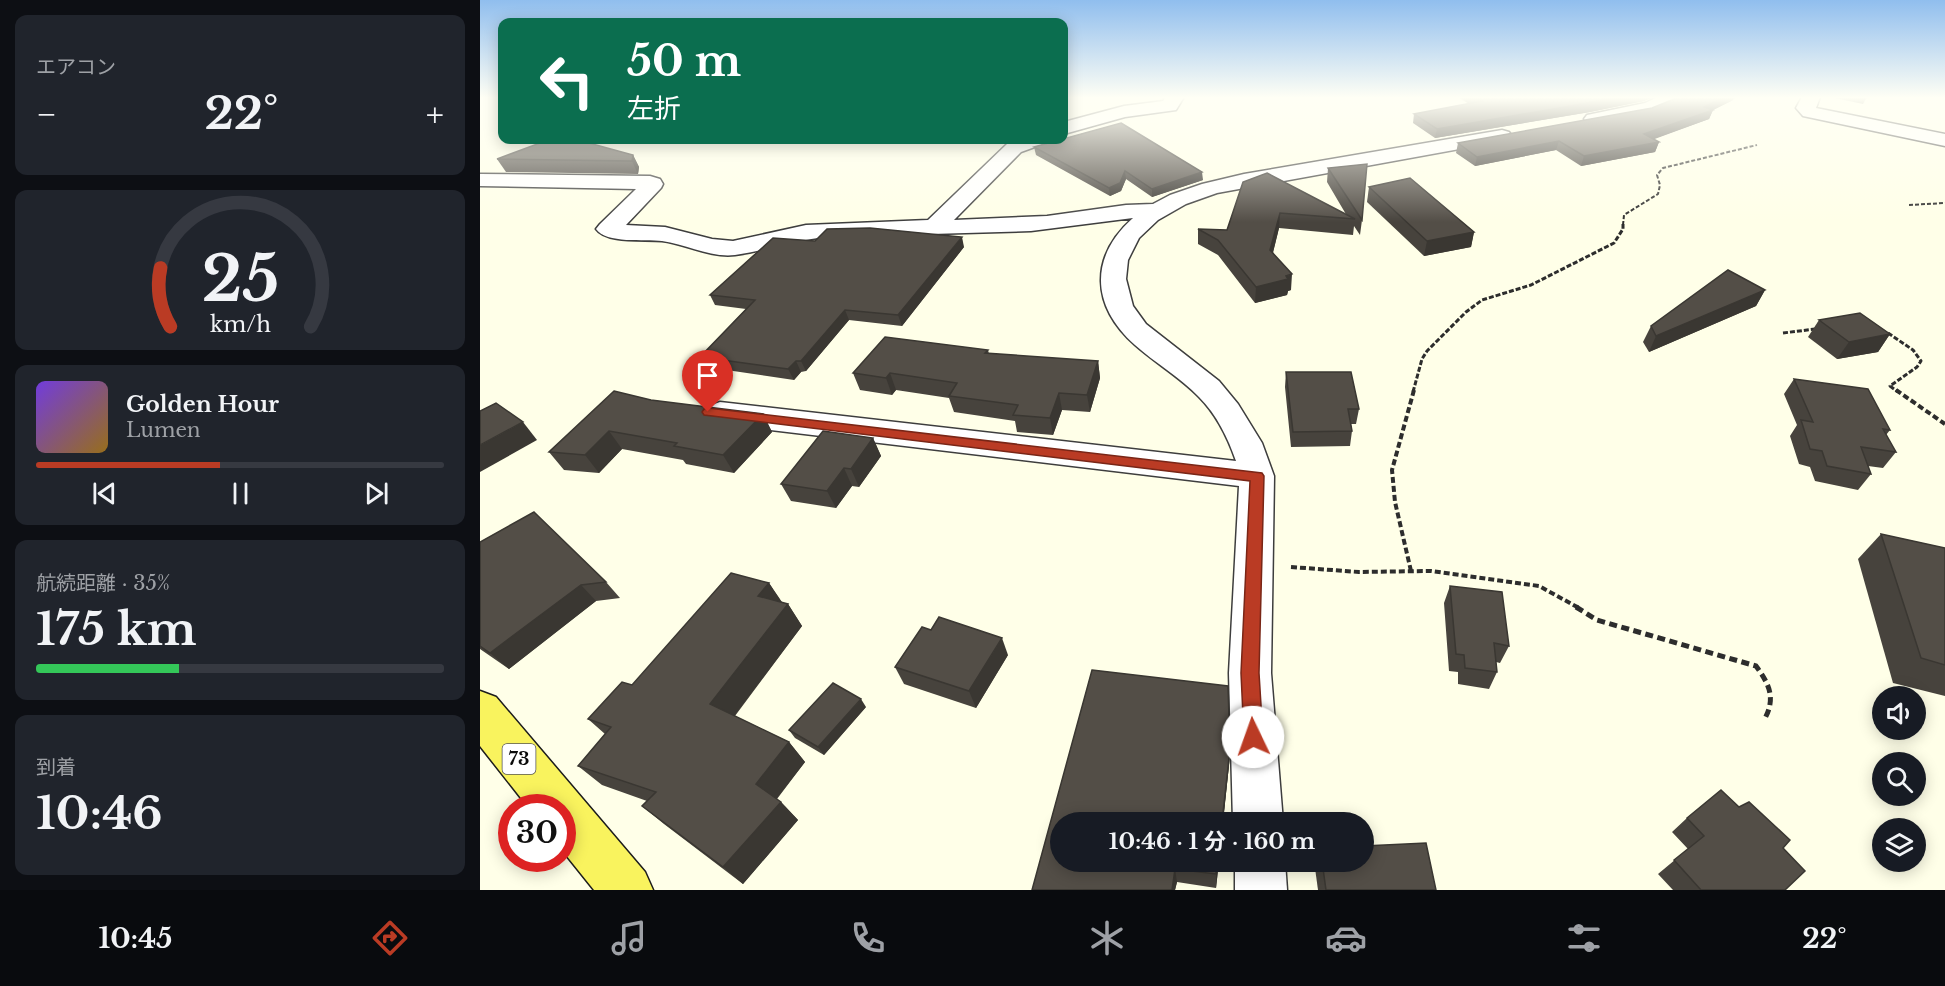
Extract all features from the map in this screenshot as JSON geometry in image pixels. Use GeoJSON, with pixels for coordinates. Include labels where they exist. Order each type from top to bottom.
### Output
{"type":"FeatureCollection","features":[{"type":"Feature","properties":{"kind":"main road","name":"73"},"geometry":{"type":"LineString","coordinates":[[480,712],[548,794]]}},
{"type":"Feature","properties":{"kind":"main road"},"geometry":{"type":"LineString","coordinates":[[576,828],[627,890]]}},
{"type":"Feature","properties":{"kind":"street"},"geometry":{"type":"LineString","coordinates":[[1257,812],[1250,673],[1257,476],[1254,462],[1239,430],[1213,393],[1136,331],[1112,290],[1112,272],[1117,252],[1134,226],[1158,211],[1174,202],[1230,183],[1483,139]]}},
{"type":"Feature","properties":{"kind":"street"},"geometry":{"type":"LineString","coordinates":[[934,227],[1014,148],[1025,144]]}},
{"type":"Feature","properties":{"kind":"street"},"geometry":{"type":"LineString","coordinates":[[480,180],[650,183],[652,184],[650,188],[608,229],[666,234],[723,248],[744,247],[806,232],[849,228],[1033,224],[1074,220],[1117,211],[1158,211]]}},
{"type":"Feature","properties":{"kind":"street"},"geometry":{"type":"LineString","coordinates":[[686,409],[1257,476]]}},
{"type":"Feature","properties":{"kind":"street"},"geometry":{"type":"LineString","coordinates":[[1260,872],[1261,890]]}},
{"type":"Feature","properties":{"kind":"path"},"geometry":{"type":"LineString","coordinates":[[1411,571],[1395,502],[1392,470],[1426,351],[1466,312],[1482,300],[1531,285],[1614,243],[1623,229],[1624,215],[1658,194],[1660,185],[1657,176],[1663,168],[1757,145]]}},
{"type":"Feature","properties":{"kind":"path"},"geometry":{"type":"LineString","coordinates":[[1909,205],[1945,203]]}},
{"type":"Feature","properties":{"kind":"path"},"geometry":{"type":"LineString","coordinates":[[1783,333],[1819,328]]}},
{"type":"Feature","properties":{"kind":"path"},"geometry":{"type":"LineString","coordinates":[[1886,332],[1913,350],[1921,361],[1917,367],[1890,386],[1945,424]]}},
{"type":"Feature","properties":{"kind":"path"},"geometry":{"type":"LineString","coordinates":[[1254,564],[1359,573],[1438,572],[1539,586],[1555,592],[1597,620],[1756,666],[1766,679],[1772,693],[1773,706],[1764,720]]}},
{"type":"Feature","properties":{"kind":"building"},"geometry":{"type":"Polygon","coordinates":[[[1068,139],[1147,139],[1202,172],[1152,189],[1125,171],[1120,183],[1109,188],[1034,147],[1045,144],[1068,144],[1068,139]]]}},
{"type":"Feature","properties":{"kind":"building"},"geometry":{"type":"Polygon","coordinates":[[[1483,139],[1652,139],[1659,142],[1584,156],[1559,141],[1477,157],[1458,143],[1483,139]]]}},
{"type":"Feature","properties":{"kind":"building"},"geometry":{"type":"Polygon","coordinates":[[[537,144],[593,144],[633,155],[632,161],[497,159],[537,144]]]}},
{"type":"Feature","properties":{"kind":"building"},"geometry":{"type":"Polygon","coordinates":[[[1367,164],[1362,220],[1328,168],[1367,164]]]}},
{"type":"Feature","properties":{"kind":"building"},"geometry":{"type":"Polygon","coordinates":[[[1267,173],[1355,219],[1280,213],[1270,250],[1292,274],[1286,276],[1288,279],[1256,287],[1218,240],[1198,229],[1227,230],[1243,182],[1267,173]]]}},
{"type":"Feature","properties":{"kind":"building"},"geometry":{"type":"Polygon","coordinates":[[[1410,178],[1474,232],[1427,241],[1369,187],[1410,178]]]}},
{"type":"Feature","properties":{"kind":"building"},"geometry":{"type":"Polygon","coordinates":[[[870,228],[962,237],[898,315],[845,310],[801,361],[796,361],[788,369],[700,357],[755,300],[710,295],[773,238],[815,241],[827,229],[870,228]]]}},
{"type":"Feature","properties":{"kind":"building"},"geometry":{"type":"Polygon","coordinates":[[[1728,270],[1765,290],[1656,336],[1651,326],[1728,270]]]}},
{"type":"Feature","properties":{"kind":"building"},"geometry":{"type":"Polygon","coordinates":[[[1860,313],[1890,334],[1849,342],[1819,320],[1860,313]]]}},
{"type":"Feature","properties":{"kind":"building"},"geometry":{"type":"Polygon","coordinates":[[[885,337],[988,350],[985,353],[1098,361],[1087,395],[1059,393],[1050,418],[1013,415],[1018,405],[949,396],[957,383],[890,373],[886,378],[853,373],[885,337]]]}},
{"type":"Feature","properties":{"kind":"building"},"geometry":{"type":"Polygon","coordinates":[[[1286,372],[1351,372],[1359,409],[1348,409],[1352,431],[1293,432],[1286,372]]]}},
{"type":"Feature","properties":{"kind":"building"},"geometry":{"type":"Polygon","coordinates":[[[1794,379],[1868,389],[1890,430],[1883,429],[1896,452],[1861,447],[1871,474],[1827,466],[1822,451],[1810,449],[1801,420],[1813,422],[1794,379]]]}},
{"type":"Feature","properties":{"kind":"building"},"geometry":{"type":"Polygon","coordinates":[[[614,391],[651,400],[763,414],[723,455],[674,446],[677,443],[609,431],[585,455],[549,452],[614,391]]]}},
{"type":"Feature","properties":{"kind":"building"},"geometry":{"type":"Polygon","coordinates":[[[496,403],[523,422],[480,445],[480,411],[496,403]]]}},
{"type":"Feature","properties":{"kind":"building"},"geometry":{"type":"Polygon","coordinates":[[[823,431],[873,438],[851,469],[844,468],[827,491],[781,484],[823,431]]]}},
{"type":"Feature","properties":{"kind":"building"},"geometry":{"type":"Polygon","coordinates":[[[534,512],[606,582],[581,585],[490,653],[480,646],[480,542],[534,512]]]}},
{"type":"Feature","properties":{"kind":"building"},"geometry":{"type":"Polygon","coordinates":[[[1881,534],[1945,548],[1945,665],[1921,658],[1881,534]]]}},
{"type":"Feature","properties":{"kind":"building"},"geometry":{"type":"Polygon","coordinates":[[[731,573],[769,583],[758,596],[788,604],[710,704],[789,742],[756,784],[781,802],[723,867],[642,806],[656,792],[578,766],[611,727],[588,719],[622,682],[632,685],[731,573]]]}},
{"type":"Feature","properties":{"kind":"building"},"geometry":{"type":"Polygon","coordinates":[[[1450,586],[1502,592],[1509,646],[1494,643],[1497,672],[1465,668],[1464,655],[1456,654],[1450,586]]]}},
{"type":"Feature","properties":{"kind":"building"},"geometry":{"type":"Polygon","coordinates":[[[939,617],[1002,638],[969,691],[895,667],[922,627],[931,630],[939,617]]]}},
{"type":"Feature","properties":{"kind":"building"},"geometry":{"type":"Polygon","coordinates":[[[1092,670],[1228,686],[1230,749],[1223,812],[1053,812],[1092,670]]]}},
{"type":"Feature","properties":{"kind":"building"},"geometry":{"type":"Polygon","coordinates":[[[833,683],[861,699],[818,747],[789,730],[833,683]]]}},
{"type":"Feature","properties":{"kind":"building"},"geometry":{"type":"Polygon","coordinates":[[[1721,790],[1739,807],[1749,802],[1790,840],[1783,848],[1805,871],[1785,890],[1701,890],[1674,860],[1704,836],[1687,818],[1721,790]]]}},
{"type":"Feature","properties":{"kind":"building"},"geometry":{"type":"Polygon","coordinates":[[[1050,824],[1050,872],[1175,872],[1172,890],[1032,890],[1050,824]]]}},
{"type":"Feature","properties":{"kind":"building"},"geometry":{"type":"Polygon","coordinates":[[[1426,843],[1436,890],[1326,890],[1324,872],[1374,872],[1374,846],[1426,843]]]}},
{"type":"Feature","properties":{"kind":"route"},"geometry":{"type":"LineString","coordinates":[[708,412],[1257,476],[1250,673],[1253,737]]}}]}
